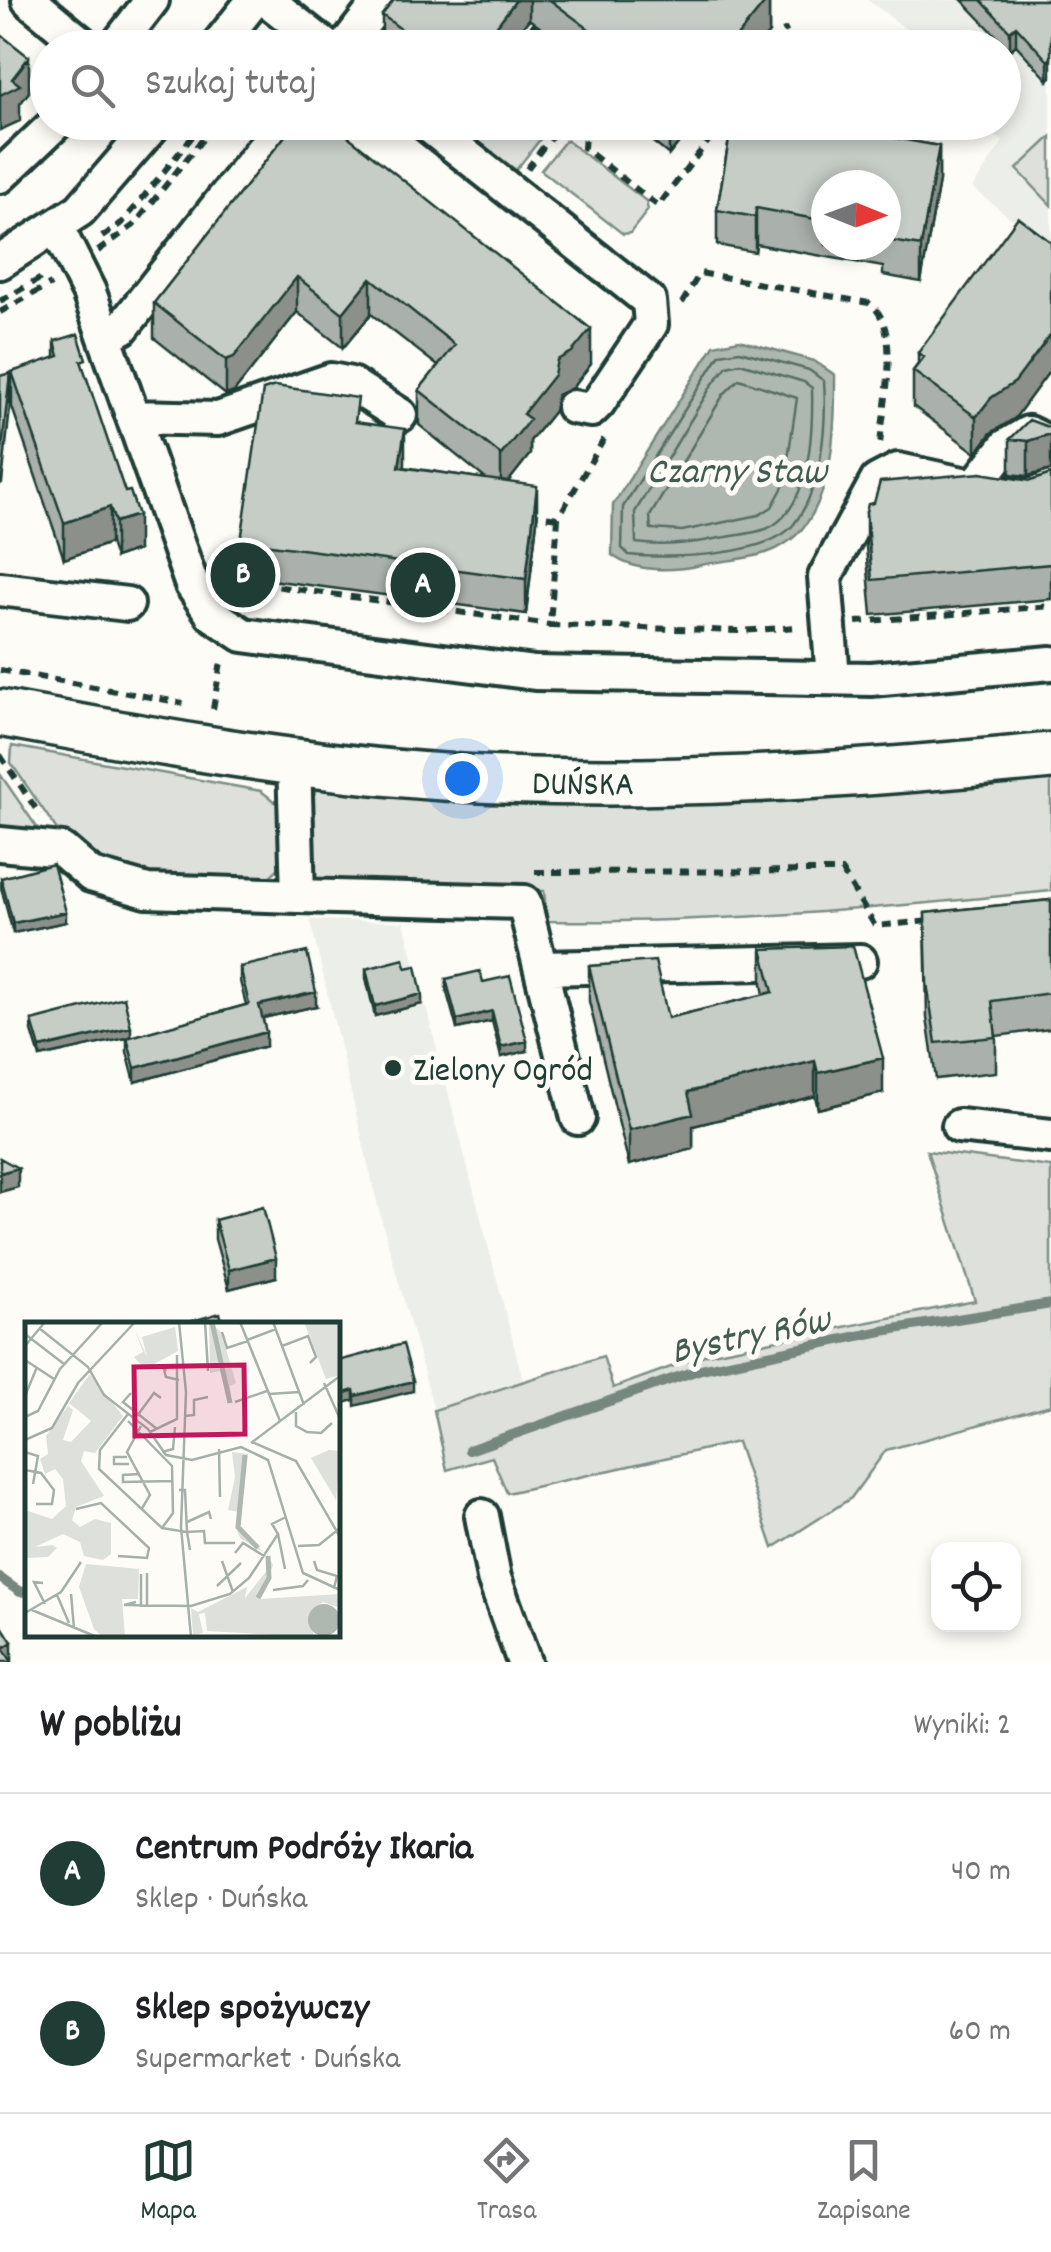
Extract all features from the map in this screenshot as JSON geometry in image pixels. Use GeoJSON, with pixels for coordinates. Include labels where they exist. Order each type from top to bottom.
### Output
{"type":"FeatureCollection","features":[{"type":"Feature","properties":{"kind":"street"},"geometry":{"type":"LineString","coordinates":[[30,0],[66,30]]}},
{"type":"Feature","properties":{"kind":"street"},"geometry":{"type":"LineString","coordinates":[[129,30],[152,0]]}},
{"type":"Feature","properties":{"kind":"street"},"geometry":{"type":"LineString","coordinates":[[230,30],[254,0]]}},
{"type":"Feature","properties":{"kind":"street"},"geometry":{"type":"LineString","coordinates":[[267,0],[305,30]]}},
{"type":"Feature","properties":{"kind":"street"},"geometry":{"type":"LineString","coordinates":[[358,30],[381,0]]}},
{"type":"Feature","properties":{"kind":"street"},"geometry":{"type":"LineString","coordinates":[[0,176],[38,140]]}},
{"type":"Feature","properties":{"kind":"street"},"geometry":{"type":"LineString","coordinates":[[0,262],[57,228],[107,183],[142,140]]}},
{"type":"Feature","properties":{"kind":"street"},"geometry":{"type":"LineString","coordinates":[[104,333],[122,328],[270,140]]}},
{"type":"Feature","properties":{"kind":"street"},"geometry":{"type":"LineString","coordinates":[[447,140],[642,292],[653,311],[646,334],[598,403],[591,410],[574,406]]}},
{"type":"Feature","properties":{"kind":"street"},"geometry":{"type":"LineString","coordinates":[[57,228],[104,333],[192,585],[201,602],[227,627],[243,634],[535,673],[833,678],[1051,663]]}},
{"type":"Feature","properties":{"kind":"street"},"geometry":{"type":"LineString","coordinates":[[133,417],[218,420],[331,380],[351,384],[400,415]]}},
{"type":"Feature","properties":{"kind":"street"},"geometry":{"type":"LineString","coordinates":[[975,486],[1015,438],[1028,433],[1051,444]]}},
{"type":"Feature","properties":{"kind":"street"},"geometry":{"type":"LineString","coordinates":[[833,678],[825,576],[877,482],[898,470],[1031,496],[1051,488]]}},
{"type":"Feature","properties":{"kind":"street"},"geometry":{"type":"LineString","coordinates":[[0,589],[127,604]]}},
{"type":"Feature","properties":{"kind":"street","name":"DUŃSKA"},"geometry":{"type":"LineString","coordinates":[[0,713],[294,762],[443,777],[656,783],[785,778],[1051,756]]}},
{"type":"Feature","properties":{"kind":"street"},"geometry":{"type":"LineString","coordinates":[[294,762],[298,896]]}},
{"type":"Feature","properties":{"kind":"street"},"geometry":{"type":"LineString","coordinates":[[0,844],[62,850],[91,875],[147,891],[524,902],[578,1118]]}},
{"type":"Feature","properties":{"kind":"street"},"geometry":{"type":"LineString","coordinates":[[541,968],[860,961]]}},
{"type":"Feature","properties":{"kind":"street"},"geometry":{"type":"LineString","coordinates":[[958,1126],[1051,1136]]}},
{"type":"Feature","properties":{"kind":"street"},"geometry":{"type":"LineString","coordinates":[[482,1516],[494,1578],[524,1662]]}},
{"type":"Feature","properties":{"kind":"path"},"geometry":{"type":"LineString","coordinates":[[531,30],[546,8]]}},
{"type":"Feature","properties":{"kind":"path"},"geometry":{"type":"LineString","coordinates":[[0,312],[34,296],[134,226],[202,140]]}},
{"type":"Feature","properties":{"kind":"path"},"geometry":{"type":"LineString","coordinates":[[511,190],[548,140]]}},
{"type":"Feature","properties":{"kind":"path"},"geometry":{"type":"LineString","coordinates":[[585,140],[584,148],[658,206],[709,140]]}},
{"type":"Feature","properties":{"kind":"path"},"geometry":{"type":"LineString","coordinates":[[681,306],[700,273],[869,303],[879,309],[890,335],[877,482]]}},
{"type":"Feature","properties":{"kind":"path"},"geometry":{"type":"LineString","coordinates":[[550,625],[558,518],[605,436]]}},
{"type":"Feature","properties":{"kind":"path"},"geometry":{"type":"LineString","coordinates":[[521,513],[558,518]]}},
{"type":"Feature","properties":{"kind":"path"},"geometry":{"type":"LineString","coordinates":[[216,578],[550,625],[740,631],[1051,606]]}},
{"type":"Feature","properties":{"kind":"path"},"geometry":{"type":"LineString","coordinates":[[212,708],[227,627]]}},
{"type":"Feature","properties":{"kind":"path"},"geometry":{"type":"LineString","coordinates":[[0,670],[230,712]]}},
{"type":"Feature","properties":{"kind":"path"},"geometry":{"type":"LineString","coordinates":[[0,756],[62,850]]}},
{"type":"Feature","properties":{"kind":"path"},"geometry":{"type":"LineString","coordinates":[[514,872],[842,871],[875,926],[934,920]]}},
{"type":"Feature","properties":{"kind":"shaded area"},"geometry":{"type":"Polygon","coordinates":[[[868,0],[1051,0],[1051,249],[972,188],[1003,142],[1000,140],[1021,140],[1021,30],[908,30],[868,0]]]}},
{"type":"Feature","properties":{"kind":"shaded area"},"geometry":{"type":"Polygon","coordinates":[[[1051,137],[1051,205],[1017,169],[1051,137]]]}},
{"type":"Feature","properties":{"kind":"shaded area"},"geometry":{"type":"Polygon","coordinates":[[[477,140],[540,140],[516,170],[477,140]]]}},
{"type":"Feature","properties":{"kind":"shaded area"},"geometry":{"type":"Polygon","coordinates":[[[566,140],[646,201],[648,210],[630,233],[623,234],[541,170],[566,140]]]}},
{"type":"Feature","properties":{"kind":"shaded area"},"geometry":{"type":"Polygon","coordinates":[[[12,746],[261,791],[283,808],[282,865],[263,883],[147,880],[95,867],[68,846],[11,763],[12,746]]]}},
{"type":"Feature","properties":{"kind":"shaded area"},"geometry":{"type":"Polygon","coordinates":[[[0,774],[45,839],[0,835],[0,774]]]}},
{"type":"Feature","properties":{"kind":"shaded area"},"geometry":{"type":"Polygon","coordinates":[[[1051,775],[1051,891],[736,917],[547,921],[544,891],[329,886],[313,878],[309,801],[320,786],[1051,775]]]}},
{"type":"Feature","properties":{"kind":"shaded area","name":"Zielony Ogród"},"geometry":{"type":"Polygon","coordinates":[[[310,920],[404,922],[524,1384],[434,1410],[380,1214],[310,920]]]}},
{"type":"Feature","properties":{"kind":"shaded area"},"geometry":{"type":"Polygon","coordinates":[[[927,1151],[1051,1167],[1051,1405],[886,1450],[851,1498],[773,1548],[737,1442],[507,1493],[492,1457],[447,1470],[434,1410],[603,1356],[613,1388],[707,1354],[975,1301],[927,1151]]]}},
{"type":"Feature","properties":{"kind":"water","name":"Czarny Staw"},"geometry":{"type":"Polygon","coordinates":[[[739,340],[814,361],[835,375],[828,472],[810,518],[795,536],[759,555],[667,569],[643,568],[621,561],[612,555],[613,505],[714,345],[739,340]]]}},
{"type":"Feature","properties":{"kind":"building"},"geometry":{"type":"Polygon","coordinates":[[[394,0],[516,0],[494,30],[402,30],[382,15],[394,0]]]}},
{"type":"Feature","properties":{"kind":"building"},"geometry":{"type":"Polygon","coordinates":[[[550,0],[767,0],[743,30],[590,30],[550,0]]]}},
{"type":"Feature","properties":{"kind":"building"},"geometry":{"type":"Polygon","coordinates":[[[981,0],[1051,0],[1048,61],[1016,26],[1009,30],[981,0]]]}},
{"type":"Feature","properties":{"kind":"building"},"geometry":{"type":"Polygon","coordinates":[[[0,34],[29,57],[12,79],[20,85],[0,95],[0,34]]]}},
{"type":"Feature","properties":{"kind":"building"},"geometry":{"type":"Polygon","coordinates":[[[282,140],[353,140],[591,329],[572,352],[557,360],[554,375],[523,414],[530,419],[501,455],[419,390],[455,345],[371,278],[343,313],[297,277],[234,357],[226,360],[154,303],[282,140]]]}},
{"type":"Feature","properties":{"kind":"building"},"geometry":{"type":"Polygon","coordinates":[[[729,140],[906,140],[939,146],[921,246],[901,243],[901,170],[811,170],[811,218],[756,208],[755,217],[717,210],[729,140]]]}},
{"type":"Feature","properties":{"kind":"building"},"geometry":{"type":"Polygon","coordinates":[[[1018,217],[1051,242],[1051,334],[1015,382],[991,398],[976,417],[913,371],[924,357],[918,353],[1018,217]]]}},
{"type":"Feature","properties":{"kind":"building"},"geometry":{"type":"Polygon","coordinates":[[[78,334],[86,359],[81,361],[125,492],[130,491],[138,515],[115,522],[110,507],[64,523],[12,372],[59,356],[55,341],[78,334]]]}},
{"type":"Feature","properties":{"kind":"building"},"geometry":{"type":"Polygon","coordinates":[[[10,373],[2,448],[0,448],[0,376],[10,373]]]}},
{"type":"Feature","properties":{"kind":"building"},"geometry":{"type":"Polygon","coordinates":[[[275,386],[358,398],[355,422],[405,429],[399,467],[537,486],[526,579],[241,541],[263,390],[275,386]]]}},
{"type":"Feature","properties":{"kind":"building"},"geometry":{"type":"Polygon","coordinates":[[[1029,420],[1051,428],[1051,434],[1028,441],[1010,439],[1029,420]]]}},
{"type":"Feature","properties":{"kind":"building"},"geometry":{"type":"Polygon","coordinates":[[[981,473],[1031,481],[1051,474],[1051,564],[872,580],[866,512],[868,504],[874,503],[880,482],[981,473]]]}},
{"type":"Feature","properties":{"kind":"building"},"geometry":{"type":"Polygon","coordinates":[[[53,864],[66,912],[13,923],[1,878],[53,864]]]}},
{"type":"Feature","properties":{"kind":"building"},"geometry":{"type":"Polygon","coordinates":[[[1051,900],[1051,993],[992,1001],[996,1037],[936,1043],[927,983],[925,913],[1051,900]]]}},
{"type":"Feature","properties":{"kind":"building"},"geometry":{"type":"Polygon","coordinates":[[[853,946],[883,1058],[818,1073],[815,1061],[688,1092],[693,1114],[629,1130],[589,966],[655,961],[668,1018],[773,992],[762,949],[853,946]]]}},
{"type":"Feature","properties":{"kind":"building"},"geometry":{"type":"Polygon","coordinates":[[[307,952],[316,992],[259,1005],[266,1032],[135,1068],[127,1038],[249,1004],[240,967],[307,952]]]}},
{"type":"Feature","properties":{"kind":"building"},"geometry":{"type":"Polygon","coordinates":[[[404,959],[406,968],[416,966],[422,994],[375,1006],[366,969],[404,959]]]}},
{"type":"Feature","properties":{"kind":"building"},"geometry":{"type":"Polygon","coordinates":[[[480,971],[483,982],[510,976],[527,1041],[501,1047],[492,1011],[457,1020],[446,979],[480,971]]]}},
{"type":"Feature","properties":{"kind":"building"},"geometry":{"type":"Polygon","coordinates":[[[124,997],[131,1027],[40,1048],[32,1021],[124,997]]]}},
{"type":"Feature","properties":{"kind":"building"},"geometry":{"type":"Polygon","coordinates":[[[0,1158],[18,1168],[0,1173],[0,1158]]]}},
{"type":"Feature","properties":{"kind":"building"},"geometry":{"type":"Polygon","coordinates":[[[263,1207],[276,1258],[229,1270],[215,1220],[263,1207]]]}},
{"type":"Feature","properties":{"kind":"building"},"geometry":{"type":"Polygon","coordinates":[[[220,1313],[222,1322],[192,1322],[220,1313]]]}},
{"type":"Feature","properties":{"kind":"building"},"geometry":{"type":"Polygon","coordinates":[[[403,1344],[413,1381],[355,1396],[354,1390],[340,1394],[340,1360],[403,1344]]]}},
{"type":"Feature","properties":{"kind":"building"},"geometry":{"type":"Polygon","coordinates":[[[0,1623],[12,1642],[3,1648],[12,1662],[0,1662],[0,1623]]]}},
{"type":"Feature","properties":{"kind":"waterway","name":"Bystry Rów"},"geometry":{"type":"LineString","coordinates":[[469,1450],[701,1369],[882,1331],[1051,1304]]}},
{"type":"Feature","properties":{"kind":"waterway","name":"Bystry Rów"},"geometry":{"type":"LineString","coordinates":[[0,1578],[25,1591]]}},
{"type":"Feature","properties":{"kind":"place","name":"Sklep spożywczy"},"geometry":{"type":"Point","coordinates":[243,575]}},
{"type":"Feature","properties":{"kind":"place","name":"Centrum Podróży Ikaria"},"geometry":{"type":"Point","coordinates":[423,585]}},
{"type":"Feature","properties":{"kind":"place","name":"Zielony Ogród"},"geometry":{"type":"Point","coordinates":[393,1068]}}]}
